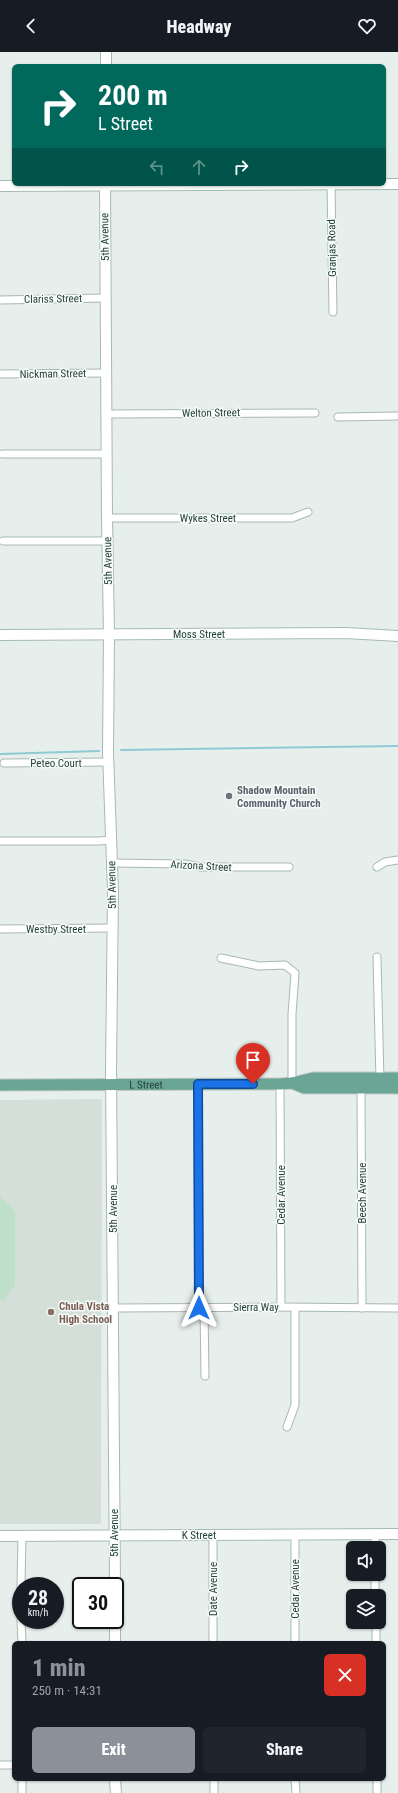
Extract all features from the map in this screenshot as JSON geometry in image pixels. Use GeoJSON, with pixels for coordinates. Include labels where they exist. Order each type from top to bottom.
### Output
{"type":"FeatureCollection","features":[{"type":"Feature","properties":{"kind":"main road","name":"L Street"},"geometry":{"type":"LineString","coordinates":[[380,1083],[398,1078]]}},
{"type":"Feature","properties":{"kind":"main road","name":"L Street"},"geometry":{"type":"LineString","coordinates":[[0,1085],[292,1083],[304,1088],[361,1082],[380,1083],[398,1088]]}},
{"type":"Feature","properties":{"kind":"street"},"geometry":{"type":"LineString","coordinates":[[106,52],[106,64]]}},
{"type":"Feature","properties":{"kind":"street"},"geometry":{"type":"LineString","coordinates":[[386,184],[398,184]]}},
{"type":"Feature","properties":{"kind":"street"},"geometry":{"type":"LineString","coordinates":[[0,186],[12,186]]}},
{"type":"Feature","properties":{"kind":"street","name":"5th Avenue"},"geometry":{"type":"LineString","coordinates":[[105,186],[109,762],[113,928],[112,1084],[115,1577]]}},
{"type":"Feature","properties":{"kind":"street","name":"Granjas Road"},"geometry":{"type":"LineString","coordinates":[[331,186],[333,312]]}},
{"type":"Feature","properties":{"kind":"street","name":"Clariss Street"},"geometry":{"type":"LineString","coordinates":[[0,300],[106,298]]}},
{"type":"Feature","properties":{"kind":"street","name":"Nickman Street"},"geometry":{"type":"LineString","coordinates":[[0,374],[106,373]]}},
{"type":"Feature","properties":{"kind":"street","name":"Welton Street"},"geometry":{"type":"LineString","coordinates":[[107,414],[315,413]]}},
{"type":"Feature","properties":{"kind":"street"},"geometry":{"type":"LineString","coordinates":[[338,417],[398,416]]}},
{"type":"Feature","properties":{"kind":"street"},"geometry":{"type":"LineString","coordinates":[[2,454],[106,454]]}},
{"type":"Feature","properties":{"kind":"street","name":"Wykes Street"},"geometry":{"type":"LineString","coordinates":[[107,518],[292,518],[308,512]]}},
{"type":"Feature","properties":{"kind":"street"},"geometry":{"type":"LineString","coordinates":[[3,541],[108,541]]}},
{"type":"Feature","properties":{"kind":"street","name":"Moss Street"},"geometry":{"type":"LineString","coordinates":[[0,635],[346,633],[398,636]]}},
{"type":"Feature","properties":{"kind":"street","name":"Peteo Court"},"geometry":{"type":"LineString","coordinates":[[4,763],[109,762]]}},
{"type":"Feature","properties":{"kind":"street"},"geometry":{"type":"LineString","coordinates":[[0,841],[111,840]]}},
{"type":"Feature","properties":{"kind":"street"},"geometry":{"type":"LineString","coordinates":[[377,868],[384,862],[398,860]]}},
{"type":"Feature","properties":{"kind":"street","name":"Arizona Street"},"geometry":{"type":"LineString","coordinates":[[112,863],[185,864],[201,867],[289,867]]}},
{"type":"Feature","properties":{"kind":"street","name":"Westby Street"},"geometry":{"type":"LineString","coordinates":[[0,929],[113,928]]}},
{"type":"Feature","properties":{"kind":"street"},"geometry":{"type":"LineString","coordinates":[[377,957],[380,1083]]}},
{"type":"Feature","properties":{"kind":"street"},"geometry":{"type":"LineString","coordinates":[[221,958],[259,966],[285,965],[295,973],[292,1014],[292,1083]]}},
{"type":"Feature","properties":{"kind":"street","name":"Beech Avenue"},"geometry":{"type":"LineString","coordinates":[[361,1082],[362,1308]]}},
{"type":"Feature","properties":{"kind":"street"},"geometry":{"type":"LineString","coordinates":[[198,1084],[202,1308],[205,1376]]}},
{"type":"Feature","properties":{"kind":"street","name":"Cedar Avenue"},"geometry":{"type":"LineString","coordinates":[[280,1084],[281,1307]]}},
{"type":"Feature","properties":{"kind":"street","name":"Sierra Way"},"geometry":{"type":"LineString","coordinates":[[114,1308],[398,1308]]}},
{"type":"Feature","properties":{"kind":"street"},"geometry":{"type":"LineString","coordinates":[[287,1427],[295,1405],[295,1308]]}},
{"type":"Feature","properties":{"kind":"street","name":"Cedar Avenue"},"geometry":{"type":"LineString","coordinates":[[295,1534],[295,1641]]}},
{"type":"Feature","properties":{"kind":"street"},"geometry":{"type":"LineString","coordinates":[[375,1534],[375,1541]]}},
{"type":"Feature","properties":{"kind":"street","name":"K Street"},"geometry":{"type":"LineString","coordinates":[[0,1536],[398,1534]]}},
{"type":"Feature","properties":{"kind":"street","name":"Date Avenue"},"geometry":{"type":"LineString","coordinates":[[213,1535],[213,1641]]}},
{"type":"Feature","properties":{"kind":"street"},"geometry":{"type":"LineString","coordinates":[[21,1577],[22,1536]]}},
{"type":"Feature","properties":{"kind":"street"},"geometry":{"type":"LineString","coordinates":[[22,1629],[22,1641]]}},
{"type":"Feature","properties":{"kind":"street"},"geometry":{"type":"LineString","coordinates":[[115,1629],[115,1641]]}},
{"type":"Feature","properties":{"kind":"street"},"geometry":{"type":"LineString","coordinates":[[376,1629],[376,1641]]}},
{"type":"Feature","properties":{"kind":"street"},"geometry":{"type":"LineString","coordinates":[[0,1765],[12,1765]]}},
{"type":"Feature","properties":{"kind":"street"},"geometry":{"type":"LineString","coordinates":[[22,1781],[22,1793]]}},
{"type":"Feature","properties":{"kind":"street"},"geometry":{"type":"LineString","coordinates":[[115,1781],[116,1793]]}},
{"type":"Feature","properties":{"kind":"street"},"geometry":{"type":"LineString","coordinates":[[214,1781],[214,1793]]}},
{"type":"Feature","properties":{"kind":"street"},"geometry":{"type":"LineString","coordinates":[[296,1781],[296,1793]]}},
{"type":"Feature","properties":{"kind":"street"},"geometry":{"type":"LineString","coordinates":[[377,1781],[377,1793]]}},
{"type":"Feature","properties":{"kind":"shaded area","name":"Chula Vista High School"},"geometry":{"type":"Polygon","coordinates":[[[102,1099],[101,1524],[0,1524],[0,1100],[102,1099]]]}},
{"type":"Feature","properties":{"kind":"green space"},"geometry":{"type":"Polygon","coordinates":[[[0,1197],[15,1211],[15,1285],[4,1300],[0,1300],[0,1197]]]}},
{"type":"Feature","properties":{"kind":"waterway"},"geometry":{"type":"LineString","coordinates":[[121,750],[398,746]]}},
{"type":"Feature","properties":{"kind":"waterway"},"geometry":{"type":"LineString","coordinates":[[0,754],[99,751]]}},
{"type":"Feature","properties":{"kind":"place","name":"Shadow Mountain Community Church"},"geometry":{"type":"Point","coordinates":[229,796]}},
{"type":"Feature","properties":{"kind":"place","name":"Chula Vista High School"},"geometry":{"type":"Point","coordinates":[51,1312]}},
{"type":"Feature","properties":{"kind":"route"},"geometry":{"type":"LineString","coordinates":[[199,1308],[198,1084],[253,1084]]}}]}
